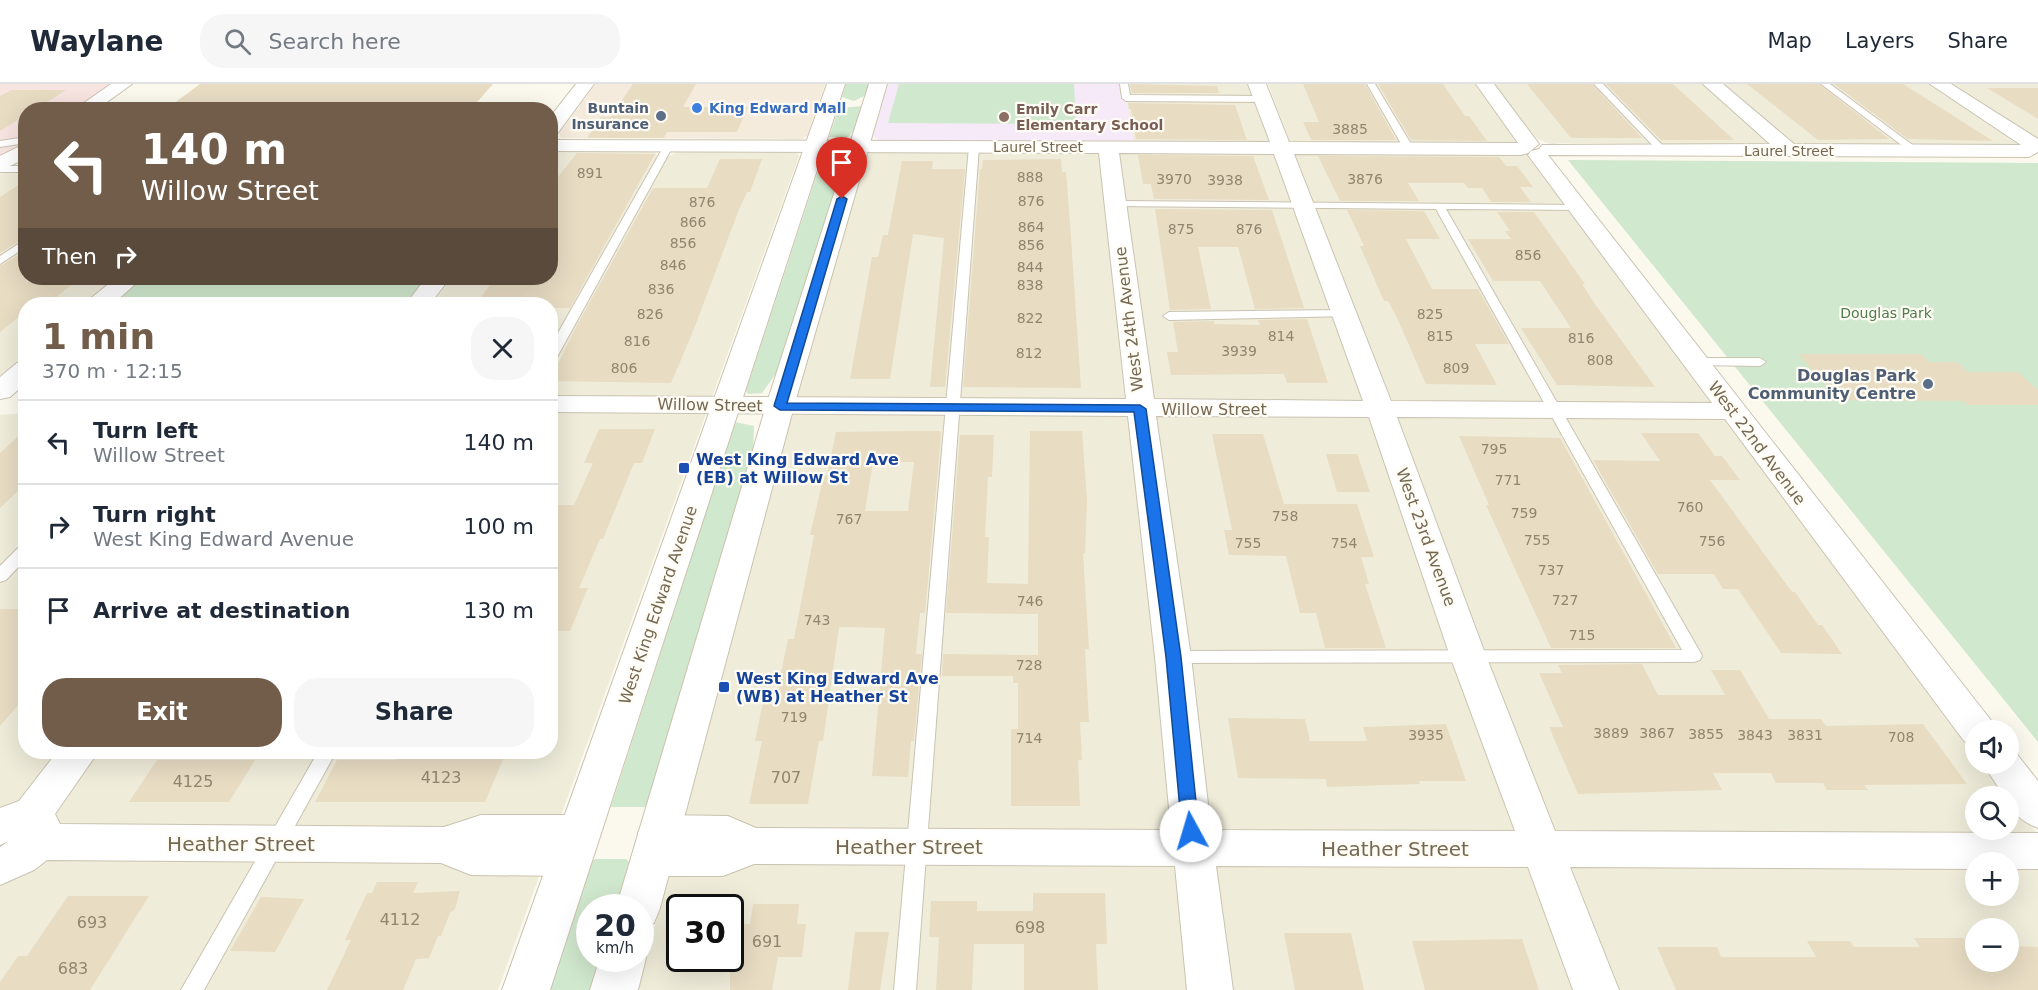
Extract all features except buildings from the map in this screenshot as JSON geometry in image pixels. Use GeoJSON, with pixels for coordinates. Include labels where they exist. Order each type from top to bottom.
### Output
{"type":"FeatureCollection","features":[{"type":"Feature","properties":{"kind":"main road","name":"West King Edward Avenue"},"geometry":{"type":"LineString","coordinates":[[526,990],[728,406],[836,84]]}},
{"type":"Feature","properties":{"kind":"main road"},"geometry":{"type":"LineString","coordinates":[[830,104],[875,93]]}},
{"type":"Feature","properties":{"kind":"main road"},"geometry":{"type":"LineString","coordinates":[[642,894],[780,406],[875,93]]}},
{"type":"Feature","properties":{"kind":"main road"},"geometry":{"type":"LineString","coordinates":[[614,990],[619,972]]}},
{"type":"Feature","properties":{"kind":"street"},"geometry":{"type":"LineString","coordinates":[[95,102],[123,84]]}},
{"type":"Feature","properties":{"kind":"street"},"geometry":{"type":"LineString","coordinates":[[558,129],[585,84]]}},
{"type":"Feature","properties":{"kind":"street","name":"West 22nd Avenue"},"geometry":{"type":"LineString","coordinates":[[1485,84],[1969,720]]}},
{"type":"Feature","properties":{"kind":"street"},"geometry":{"type":"LineString","coordinates":[[1712,84],[1790,151]]}},
{"type":"Feature","properties":{"kind":"street"},"geometry":{"type":"LineString","coordinates":[[1939,84],[2035,149]]}},
{"type":"Feature","properties":{"kind":"street","name":"West 23rd Avenue"},"geometry":{"type":"LineString","coordinates":[[1260,91],[1346,314],[1468,656],[1596,990]]}},
{"type":"Feature","properties":{"kind":"street","name":"Laurel Street"},"geometry":{"type":"LineString","coordinates":[[558,141],[668,146],[858,147],[1790,151],[2035,149]]}},
{"type":"Feature","properties":{"kind":"street","name":"West 24th Avenue"},"geometry":{"type":"LineString","coordinates":[[1108,148],[1173,657],[1192,848],[1210,990]]}},
{"type":"Feature","properties":{"kind":"street"},"geometry":{"type":"LineString","coordinates":[[0,167],[18,155]]}},
{"type":"Feature","properties":{"kind":"street"},"geometry":{"type":"LineString","coordinates":[[107,297],[122,285]]}},
{"type":"Feature","properties":{"kind":"street"},"geometry":{"type":"LineString","coordinates":[[423,297],[433,285]]}},
{"type":"Feature","properties":{"kind":"street"},"geometry":{"type":"LineString","coordinates":[[0,391],[18,376]]}},
{"type":"Feature","properties":{"kind":"street"},"geometry":{"type":"LineString","coordinates":[[0,401],[18,401]]}},
{"type":"Feature","properties":{"kind":"street","name":"Willow Street"},"geometry":{"type":"LineString","coordinates":[[558,404],[1733,411]]}},
{"type":"Feature","properties":{"kind":"street"},"geometry":{"type":"LineString","coordinates":[[0,866],[22,856],[22,829],[74,759]]}},
{"type":"Feature","properties":{"kind":"street"},"geometry":{"type":"LineString","coordinates":[[2010,774],[2038,811]]}},
{"type":"Feature","properties":{"kind":"street","name":"Heather Street"},"geometry":{"type":"LineString","coordinates":[[22,829],[274,844],[444,845],[471,857],[575,846]]}},
{"type":"Feature","properties":{"kind":"street"},"geometry":{"type":"LineString","coordinates":[[2038,833],[2038,843]]}},
{"type":"Feature","properties":{"kind":"street","name":"Heather Street"},"geometry":{"type":"LineString","coordinates":[[655,846],[723,858],[753,846],[2038,851]]}},
{"type":"Feature","properties":{"kind":"lane"},"geometry":{"type":"LineString","coordinates":[[1124,84],[1126,98],[1260,91]]}},
{"type":"Feature","properties":{"kind":"lane"},"geometry":{"type":"LineString","coordinates":[[1371,84],[1409,149]]}},
{"type":"Feature","properties":{"kind":"lane"},"geometry":{"type":"LineString","coordinates":[[1598,84],[1662,150]]}},
{"type":"Feature","properties":{"kind":"lane"},"geometry":{"type":"LineString","coordinates":[[1825,84],[1915,151]]}},
{"type":"Feature","properties":{"kind":"lane"},"geometry":{"type":"LineString","coordinates":[[0,144],[18,141]]}},
{"type":"Feature","properties":{"kind":"lane"},"geometry":{"type":"LineString","coordinates":[[558,345],[668,146]]}},
{"type":"Feature","properties":{"kind":"lane"},"geometry":{"type":"LineString","coordinates":[[905,990],[974,147]]}},
{"type":"Feature","properties":{"kind":"lane"},"geometry":{"type":"LineString","coordinates":[[0,167],[18,168]]}},
{"type":"Feature","properties":{"kind":"lane"},"geometry":{"type":"LineString","coordinates":[[1116,204],[1578,207]]}},
{"type":"Feature","properties":{"kind":"lane"},"geometry":{"type":"LineString","coordinates":[[1173,657],[1694,656],[1440,207]]}},
{"type":"Feature","properties":{"kind":"lane"},"geometry":{"type":"LineString","coordinates":[[0,261],[18,248]]}},
{"type":"Feature","properties":{"kind":"lane"},"geometry":{"type":"LineString","coordinates":[[1169,316],[1346,314]]}},
{"type":"Feature","properties":{"kind":"lane"},"geometry":{"type":"LineString","coordinates":[[1697,362],[1760,362]]}},
{"type":"Feature","properties":{"kind":"lane"},"geometry":{"type":"LineString","coordinates":[[0,576],[18,557]]}},
{"type":"Feature","properties":{"kind":"lane"},"geometry":{"type":"LineString","coordinates":[[192,990],[323,759]]}},
{"type":"Feature","properties":{"kind":"shaded area"},"geometry":{"type":"Polygon","coordinates":[[[0,84],[115,84],[86,102],[18,102],[18,145],[0,157],[0,84]]]}},
{"type":"Feature","properties":{"kind":"shaded area","name":"King Edward Mall"},"geometry":{"type":"Polygon","coordinates":[[[596,84],[825,84],[807,136],[802,139],[561,138],[559,133],[596,84]]]}},
{"type":"Feature","properties":{"kind":"shaded area","name":"Emily Carr Elementary School"},"geometry":{"type":"Polygon","coordinates":[[[888,84],[1124,84],[1134,144],[881,142],[873,136],[888,84]]]}},
{"type":"Feature","properties":{"kind":"shaded area"},"geometry":{"type":"Polygon","coordinates":[[[1124,84],[1248,84],[1268,137],[1288,137],[1268,84],[1477,84],[1965,738],[1965,774],[1992,774],[2001,786],[1965,786],[1965,840],[2019,840],[2019,810],[2038,835],[2038,990],[638,990],[643,972],[654,972],[654,929],[797,388],[866,157],[872,152],[1055,154],[1134,144],[1124,84]]]}},
{"type":"Feature","properties":{"kind":"shaded area"},"geometry":{"type":"Polygon","coordinates":[[[1494,84],[2038,84],[2038,147],[1558,143],[1553,145],[1537,139],[1494,84]]]}},
{"type":"Feature","properties":{"kind":"shaded area"},"geometry":{"type":"Polygon","coordinates":[[[558,151],[655,151],[657,156],[670,156],[679,151],[790,152],[797,153],[799,156],[498,990],[0,990],[0,415],[18,414],[18,759],[558,759],[558,297],[437,297],[447,285],[558,285],[558,151]]]}},
{"type":"Feature","properties":{"kind":"shaded area"},"geometry":{"type":"Polygon","coordinates":[[[18,169],[18,285],[113,285],[99,297],[18,297],[18,366],[0,381],[0,174],[18,169]]]}},
{"type":"Feature","properties":{"kind":"green space"},"geometry":{"type":"Polygon","coordinates":[[[846,84],[870,84],[866,95],[854,101],[842,97],[846,84]]]}},
{"type":"Feature","properties":{"kind":"green space"},"geometry":{"type":"Polygon","coordinates":[[[899,84],[1074,84],[1076,124],[888,123],[899,84]]]}},
{"type":"Feature","properties":{"kind":"green space"},"geometry":{"type":"Polygon","coordinates":[[[863,106],[855,129],[848,137],[829,137],[839,108],[863,106]]]}},
{"type":"Feature","properties":{"kind":"green space"},"geometry":{"type":"Polygon","coordinates":[[[823,156],[842,156],[844,166],[777,372],[762,393],[748,394],[746,391],[823,156]]]}},
{"type":"Feature","properties":{"kind":"green space","name":"Douglas Park"},"geometry":{"type":"Polygon","coordinates":[[[1568,160],[2038,163],[2038,742],[1568,160]]]}},
{"type":"Feature","properties":{"kind":"green space"},"geometry":{"type":"Polygon","coordinates":[[[136,285],[424,285],[414,297],[121,297],[136,285]]]}},
{"type":"Feature","properties":{"kind":"green space"},"geometry":{"type":"Polygon","coordinates":[[[735,422],[754,426],[753,448],[648,807],[611,807],[735,422]]]}},
{"type":"Feature","properties":{"kind":"green space"},"geometry":{"type":"Polygon","coordinates":[[[595,859],[626,859],[629,862],[620,894],[581,894],[591,862],[595,859]]]}},
{"type":"Feature","properties":{"kind":"green space"},"geometry":{"type":"Polygon","coordinates":[[[576,909],[576,972],[597,972],[591,990],[550,990],[576,909]]]}},
{"type":"Feature","properties":{"kind":"place","name":"King Edward Mall"},"geometry":{"type":"Point","coordinates":[697,108]}},
{"type":"Feature","properties":{"kind":"place","name":"Buntain Insurance"},"geometry":{"type":"Point","coordinates":[661,116]}},
{"type":"Feature","properties":{"kind":"place","name":"Emily Carr Elementary School"},"geometry":{"type":"Point","coordinates":[1004,117]}},
{"type":"Feature","properties":{"kind":"place","name":"Douglas Park Community Centre"},"geometry":{"type":"Point","coordinates":[1928,384]}},
{"type":"Feature","properties":{"kind":"place","name":"West King Edward Ave (EB) at Willow St"},"geometry":{"type":"Point","coordinates":[684,468]}},
{"type":"Feature","properties":{"kind":"place","name":"West King Edward Ave (WB) at Heather St"},"geometry":{"type":"Point","coordinates":[724,687]}},
{"type":"Feature","properties":{"kind":"route"},"geometry":{"type":"LineString","coordinates":[[842,199],[780,406],[1140,409],[1173,657],[1191,831]]}}]}
